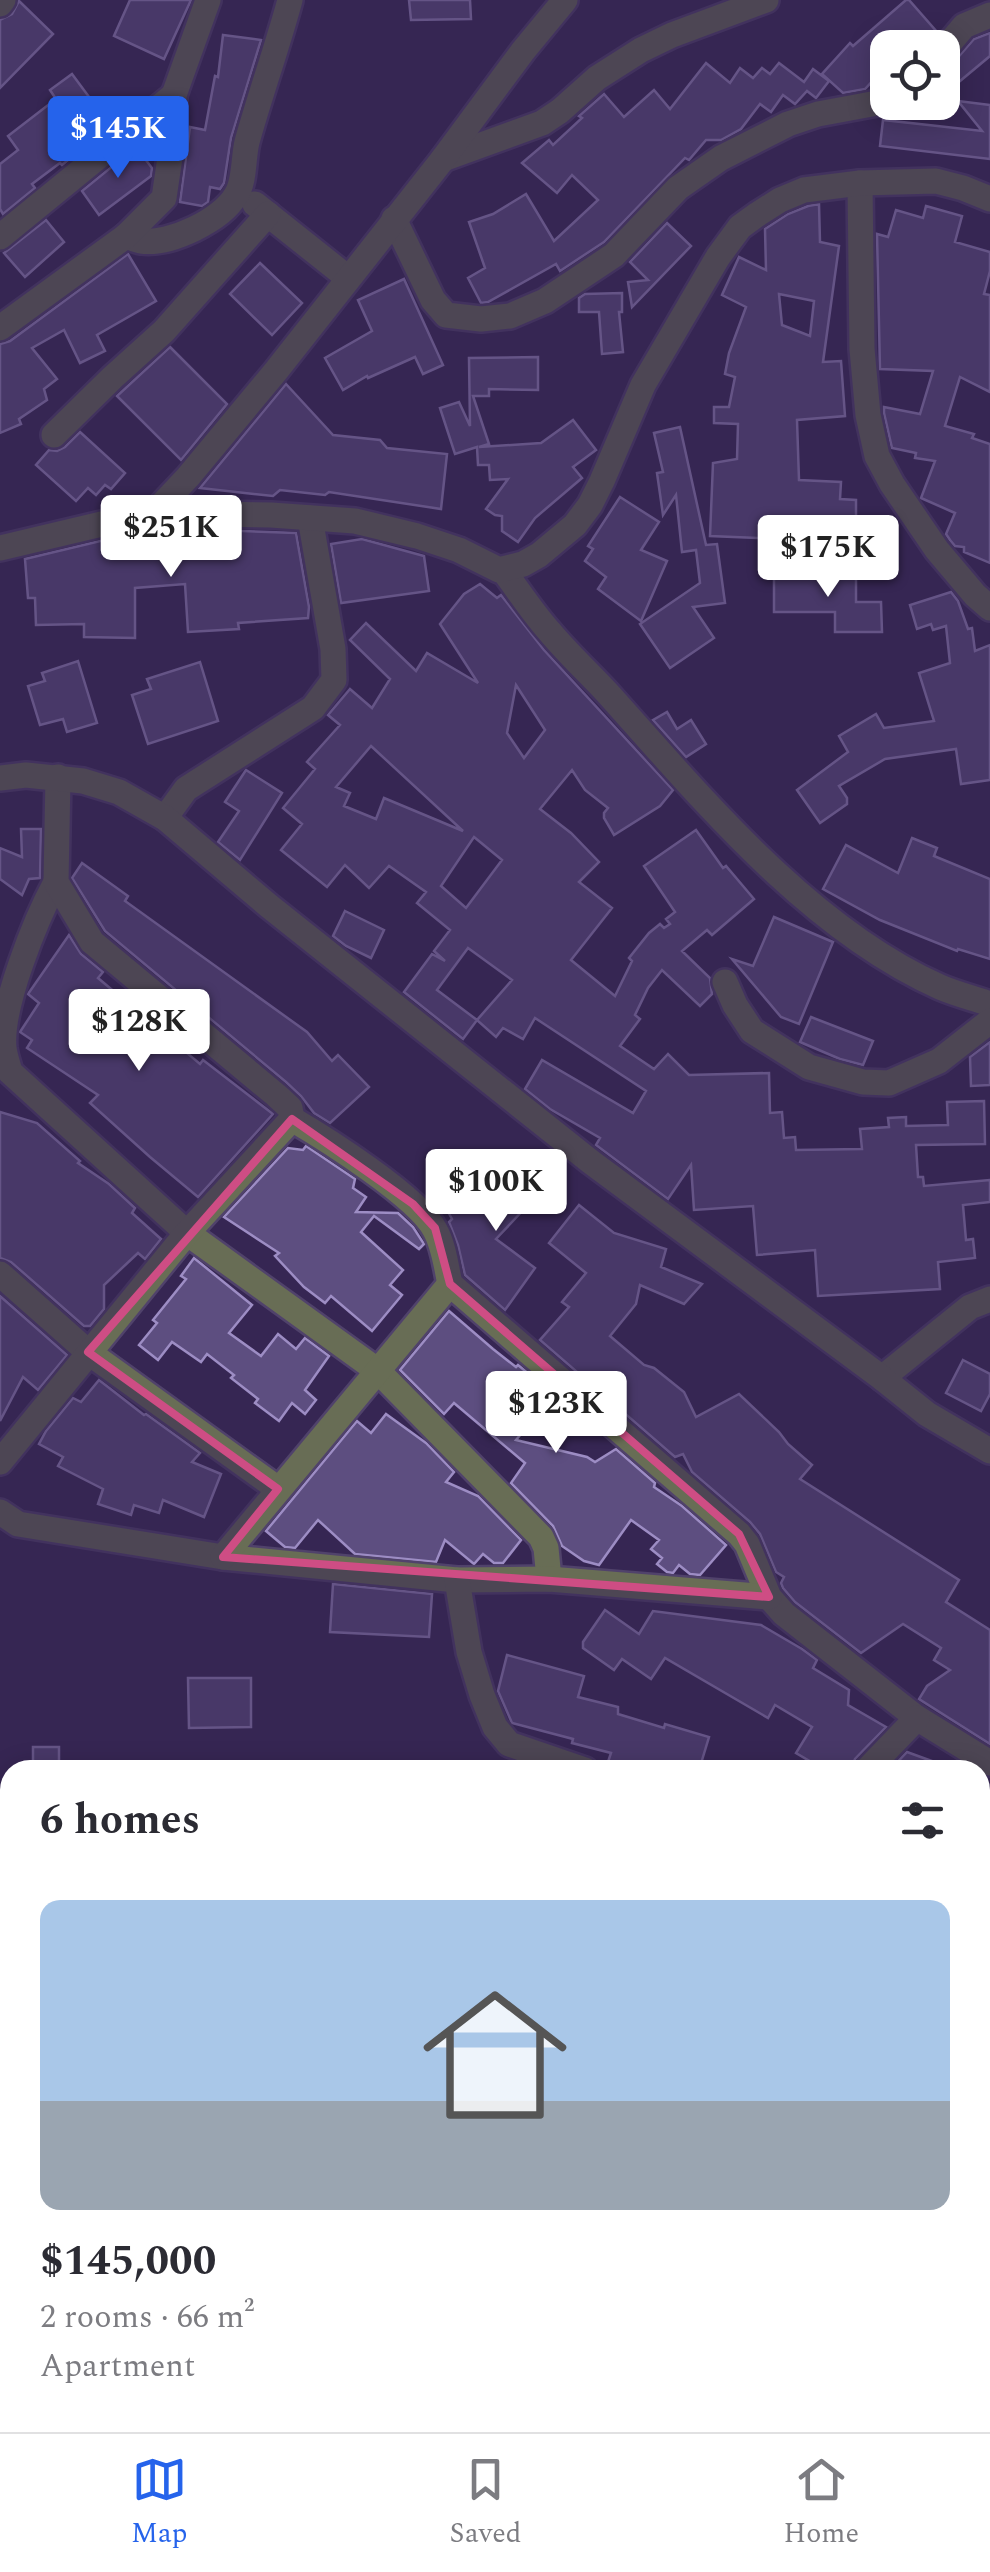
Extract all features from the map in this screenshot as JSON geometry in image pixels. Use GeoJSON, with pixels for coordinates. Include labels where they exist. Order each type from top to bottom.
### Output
{"type":"FeatureCollection","features":[{"type":"Feature","properties":{"kind":"street"},"geometry":{"type":"LineString","coordinates":[[0,328],[126,236],[164,198],[173,138],[174,95],[208,0]]}},
{"type":"Feature","properties":{"kind":"street"},"geometry":{"type":"LineString","coordinates":[[126,236],[140,241],[156,240],[186,232],[228,207],[239,192],[246,144],[290,0]]}},
{"type":"Feature","properties":{"kind":"street"},"geometry":{"type":"LineString","coordinates":[[154,513],[276,371],[444,159],[522,51],[545,11],[565,0]]}},
{"type":"Feature","properties":{"kind":"street"},"geometry":{"type":"LineString","coordinates":[[444,159],[542,123],[608,70],[640,50],[766,0]]}},
{"type":"Feature","properties":{"kind":"street"},"geometry":{"type":"LineString","coordinates":[[960,31],[990,16]]}},
{"type":"Feature","properties":{"kind":"street"},"geometry":{"type":"LineString","coordinates":[[0,238],[174,95]]}},
{"type":"Feature","properties":{"kind":"street"},"geometry":{"type":"LineString","coordinates":[[394,219],[433,300],[446,315],[481,319],[510,316],[545,301],[614,255],[678,188],[721,158],[788,124],[870,104]]}},
{"type":"Feature","properties":{"kind":"street"},"geometry":{"type":"LineString","coordinates":[[0,548],[154,513],[354,522],[459,550],[498,570],[523,564],[575,524],[590,505],[644,385],[718,257],[740,228],[780,200],[804,190],[860,183],[936,181],[990,199]]}},
{"type":"Feature","properties":{"kind":"street"},"geometry":{"type":"LineString","coordinates":[[860,183],[862,349],[868,415],[877,456],[937,550],[974,595],[990,608]]}},
{"type":"Feature","properties":{"kind":"street"},"geometry":{"type":"LineString","coordinates":[[239,192],[348,278]]}},
{"type":"Feature","properties":{"kind":"street"},"geometry":{"type":"LineString","coordinates":[[54,435],[164,332],[268,214]]}},
{"type":"Feature","properties":{"kind":"street"},"geometry":{"type":"LineString","coordinates":[[165,818],[186,789],[313,708],[334,680],[333,649],[310,518]]}},
{"type":"Feature","properties":{"kind":"street"},"geometry":{"type":"LineString","coordinates":[[504,570],[548,631],[679,776],[776,874],[898,965],[941,988],[990,1004]]}},
{"type":"Feature","properties":{"kind":"street"},"geometry":{"type":"LineString","coordinates":[[0,778],[26,775],[83,781],[119,792],[165,818],[268,906],[591,1162],[927,1414],[990,1452]]}},
{"type":"Feature","properties":{"kind":"street"},"geometry":{"type":"LineString","coordinates":[[58,777],[56,882],[38,916],[4,1022],[5,1073],[187,1233],[378,1370],[541,1537],[549,1579]]}},
{"type":"Feature","properties":{"kind":"street"},"geometry":{"type":"LineString","coordinates":[[56,882],[92,942],[276,1094],[290,1108],[292,1119],[332,1142],[414,1204],[435,1228],[450,1284],[739,1534],[769,1597],[797,1626],[916,1718],[984,1760]]}},
{"type":"Feature","properties":{"kind":"street"},"geometry":{"type":"LineString","coordinates":[[725,982],[752,1031],[809,1067],[863,1082],[889,1083],[938,1061],[990,1020]]}},
{"type":"Feature","properties":{"kind":"street"},"geometry":{"type":"LineString","coordinates":[[0,1462],[187,1233],[292,1119]]}},
{"type":"Feature","properties":{"kind":"street"},"geometry":{"type":"LineString","coordinates":[[0,1274],[88,1352],[278,1489]]}},
{"type":"Feature","properties":{"kind":"street"},"geometry":{"type":"LineString","coordinates":[[223,1557],[450,1284]]}},
{"type":"Feature","properties":{"kind":"street"},"geometry":{"type":"LineString","coordinates":[[882,1378],[970,1307],[990,1299]]}},
{"type":"Feature","properties":{"kind":"street"},"geometry":{"type":"LineString","coordinates":[[0,1512],[18,1524],[223,1557],[457,1580],[549,1579],[769,1597]]}},
{"type":"Feature","properties":{"kind":"street"},"geometry":{"type":"LineString","coordinates":[[457,1580],[469,1652],[495,1726],[510,1744],[556,1760]]}},
{"type":"Feature","properties":{"kind":"street"},"geometry":{"type":"LineString","coordinates":[[876,1760],[916,1718]]}},
{"type":"Feature","properties":{"kind":"highlighted area"},"geometry":{"type":"Polygon","coordinates":[[[292,1119],[413,1204],[435,1228],[450,1284],[739,1534],[769,1597],[223,1557],[278,1489],[88,1352],[292,1119]]]}},
{"type":"Feature","properties":{"kind":"building"},"geometry":{"type":"Polygon","coordinates":[[[130,0],[191,0],[164,59],[114,36],[130,0]]]}},
{"type":"Feature","properties":{"kind":"building"},"geometry":{"type":"Polygon","coordinates":[[[409,0],[470,0],[471,19],[411,20],[409,0]]]}},
{"type":"Feature","properties":{"kind":"building"},"geometry":{"type":"Polygon","coordinates":[[[909,0],[935,30],[871,30],[909,0]]]}},
{"type":"Feature","properties":{"kind":"building"},"geometry":{"type":"Polygon","coordinates":[[[19,1],[53,34],[0,88],[0,20],[12,14],[19,1]]]}},
{"type":"Feature","properties":{"kind":"building"},"geometry":{"type":"Polygon","coordinates":[[[870,31],[870,84],[865,89],[843,93],[822,74],[850,43],[853,46],[870,31]]]}},
{"type":"Feature","properties":{"kind":"building"},"geometry":{"type":"Polygon","coordinates":[[[990,33],[990,56],[960,81],[960,55],[974,39],[990,33]]]}},
{"type":"Feature","properties":{"kind":"building"},"geometry":{"type":"Polygon","coordinates":[[[223,35],[261,40],[231,138],[224,183],[220,189],[210,187],[208,202],[202,206],[180,202],[190,127],[205,130],[223,35]]]}},
{"type":"Feature","properties":{"kind":"building"},"geometry":{"type":"Polygon","coordinates":[[[706,63],[730,83],[740,68],[753,78],[762,68],[770,74],[779,63],[804,82],[813,69],[829,81],[816,98],[807,91],[795,104],[783,95],[771,112],[760,104],[741,129],[721,140],[706,140],[689,160],[685,158],[604,242],[560,271],[556,264],[481,303],[468,278],[485,268],[469,222],[493,214],[526,194],[554,241],[598,200],[572,175],[557,193],[522,163],[549,140],[553,145],[604,94],[624,117],[654,90],[670,109],[706,63]]]}},
{"type":"Feature","properties":{"kind":"building"},"geometry":{"type":"Polygon","coordinates":[[[72,74],[101,113],[94,117],[104,131],[32,184],[35,188],[3,214],[0,164],[18,150],[8,136],[56,99],[50,90],[72,74]]]}},
{"type":"Feature","properties":{"kind":"building"},"geometry":{"type":"Polygon","coordinates":[[[960,101],[990,105],[990,159],[880,146],[883,120],[982,131],[960,101]]]}},
{"type":"Feature","properties":{"kind":"building"},"geometry":{"type":"Polygon","coordinates":[[[136,147],[152,168],[151,176],[99,215],[82,191],[136,147]]]}},
{"type":"Feature","properties":{"kind":"building"},"geometry":{"type":"Polygon","coordinates":[[[819,204],[820,242],[839,246],[823,362],[841,361],[845,416],[797,420],[799,480],[841,482],[840,499],[856,500],[856,542],[710,536],[713,463],[737,459],[738,424],[714,423],[714,407],[729,407],[735,377],[725,374],[746,307],[722,295],[739,257],[766,270],[765,229],[819,204]],[[779,294],[782,325],[810,336],[814,301],[779,294]]]}},
{"type":"Feature","properties":{"kind":"building"},"geometry":{"type":"Polygon","coordinates":[[[926,206],[962,216],[955,242],[990,252],[984,294],[990,295],[990,392],[960,377],[945,426],[974,434],[972,438],[990,444],[990,563],[964,552],[964,547],[955,546],[950,540],[946,534],[955,513],[921,498],[935,461],[892,448],[884,413],[884,407],[920,414],[933,371],[880,369],[877,234],[888,237],[896,210],[923,218],[926,206]]]}},
{"type":"Feature","properties":{"kind":"building"},"geometry":{"type":"Polygon","coordinates":[[[46,220],[64,242],[25,277],[4,253],[46,220]]]}},
{"type":"Feature","properties":{"kind":"building"},"geometry":{"type":"Polygon","coordinates":[[[667,223],[691,246],[632,307],[628,282],[648,280],[630,262],[667,223]]]}},
{"type":"Feature","properties":{"kind":"building"},"geometry":{"type":"Polygon","coordinates":[[[128,254],[156,301],[97,335],[105,351],[80,363],[64,330],[32,348],[57,379],[44,389],[47,400],[19,419],[21,424],[0,433],[0,344],[10,341],[128,254]]]}},
{"type":"Feature","properties":{"kind":"building"},"geometry":{"type":"Polygon","coordinates":[[[260,263],[302,303],[272,335],[230,294],[260,263]]]}},
{"type":"Feature","properties":{"kind":"building"},"geometry":{"type":"Polygon","coordinates":[[[404,279],[443,365],[423,374],[415,357],[343,390],[325,358],[372,331],[358,300],[404,279]]]}},
{"type":"Feature","properties":{"kind":"building"},"geometry":{"type":"Polygon","coordinates":[[[622,293],[619,312],[623,352],[602,354],[599,312],[579,312],[579,298],[585,294],[622,293]]]}},
{"type":"Feature","properties":{"kind":"building"},"geometry":{"type":"Polygon","coordinates":[[[170,347],[227,404],[181,460],[117,396],[170,347]]]}},
{"type":"Feature","properties":{"kind":"building"},"geometry":{"type":"Polygon","coordinates":[[[538,357],[538,390],[489,389],[489,396],[473,396],[489,444],[479,447],[541,443],[573,420],[596,450],[573,467],[582,478],[535,518],[518,542],[502,531],[502,516],[486,509],[508,479],[490,480],[489,465],[478,465],[477,447],[455,454],[440,408],[459,402],[470,426],[469,358],[538,357]]]}},
{"type":"Feature","properties":{"kind":"building"},"geometry":{"type":"Polygon","coordinates":[[[286,384],[333,435],[380,440],[387,448],[447,454],[441,509],[329,492],[325,495],[280,490],[273,496],[200,488],[286,384]]]}},
{"type":"Feature","properties":{"kind":"building"},"geometry":{"type":"Polygon","coordinates":[[[680,427],[706,545],[717,544],[725,603],[693,607],[714,638],[670,668],[640,624],[700,583],[696,550],[682,552],[676,495],[663,515],[657,473],[663,472],[654,433],[680,427]]]}},
{"type":"Feature","properties":{"kind":"building"},"geometry":{"type":"Polygon","coordinates":[[[80,432],[125,473],[111,489],[105,485],[96,495],[88,488],[76,501],[36,465],[49,450],[65,447],[80,432]]]}},
{"type":"Feature","properties":{"kind":"building"},"geometry":{"type":"Polygon","coordinates":[[[620,497],[659,522],[641,550],[667,561],[641,621],[598,589],[606,577],[585,561],[593,549],[588,546],[620,497]]]}},
{"type":"Feature","properties":{"kind":"building"},"geometry":{"type":"Polygon","coordinates":[[[214,530],[296,533],[308,618],[238,623],[239,629],[188,632],[185,584],[135,588],[135,638],[84,637],[84,624],[36,625],[35,598],[28,598],[25,559],[117,537],[214,530]]]}},
{"type":"Feature","properties":{"kind":"building"},"geometry":{"type":"Polygon","coordinates":[[[362,539],[424,556],[429,591],[341,603],[331,544],[362,539]]]}},
{"type":"Feature","properties":{"kind":"building"},"geometry":{"type":"Polygon","coordinates":[[[774,574],[856,574],[856,602],[881,602],[882,632],[835,632],[835,612],[774,612],[774,574]]]}},
{"type":"Feature","properties":{"kind":"building"},"geometry":{"type":"Polygon","coordinates":[[[480,584],[497,598],[501,595],[544,650],[673,790],[660,806],[614,835],[604,818],[608,808],[585,790],[572,770],[540,809],[599,862],[579,882],[612,908],[571,960],[615,996],[632,961],[629,958],[649,933],[660,924],[664,928],[670,924],[666,919],[675,912],[644,866],[696,830],[723,868],[726,866],[754,899],[712,935],[707,930],[682,951],[710,978],[712,994],[700,1006],[662,970],[635,1015],[640,1019],[620,1046],[654,1069],[668,1054],[689,1075],[769,1073],[770,1113],[782,1112],[784,1138],[795,1137],[796,1150],[862,1149],[860,1129],[889,1127],[888,1118],[906,1117],[906,1126],[948,1125],[947,1102],[984,1101],[985,1144],[916,1145],[918,1177],[923,1177],[924,1186],[990,1180],[990,1202],[963,1205],[966,1240],[973,1239],[975,1258],[938,1262],[940,1289],[818,1296],[815,1250],[757,1255],[753,1206],[694,1210],[691,1165],[668,1199],[596,1145],[600,1138],[550,1109],[525,1089],[542,1060],[633,1113],[646,1091],[535,1018],[523,1039],[503,1028],[496,1037],[477,1020],[463,1039],[404,992],[432,954],[445,961],[434,951],[450,930],[417,903],[426,892],[389,866],[369,888],[345,865],[327,887],[281,850],[302,824],[283,808],[315,769],[307,762],[340,725],[328,715],[350,689],[372,708],[390,679],[350,640],[366,623],[416,671],[427,653],[478,683],[440,624],[464,594],[480,584]],[[516,685],[507,733],[524,758],[545,730],[516,685]],[[371,746],[336,787],[350,793],[344,806],[376,819],[384,798],[463,831],[371,746]],[[474,837],[441,886],[466,908],[502,860],[474,837]],[[468,948],[437,990],[477,1020],[512,980],[468,948]]]}},
{"type":"Feature","properties":{"kind":"building"},"geometry":{"type":"Polygon","coordinates":[[[951,592],[968,629],[972,628],[975,651],[990,645],[990,780],[961,784],[956,749],[885,759],[839,786],[847,804],[820,823],[797,790],[848,752],[839,736],[876,714],[884,728],[934,721],[919,673],[950,663],[946,626],[933,630],[931,624],[917,629],[910,605],[951,592]]]}},
{"type":"Feature","properties":{"kind":"building"},"geometry":{"type":"Polygon","coordinates":[[[78,661],[97,723],[67,732],[63,719],[40,725],[28,686],[45,681],[42,673],[78,661]]]}},
{"type":"Feature","properties":{"kind":"building"},"geometry":{"type":"Polygon","coordinates":[[[200,662],[218,721],[148,744],[132,695],[151,689],[147,679],[200,662]]]}},
{"type":"Feature","properties":{"kind":"building"},"geometry":{"type":"Polygon","coordinates":[[[667,712],[677,729],[691,720],[706,744],[686,757],[653,720],[667,712]]]}},
{"type":"Feature","properties":{"kind":"building"},"geometry":{"type":"Polygon","coordinates":[[[246,770],[282,793],[240,860],[218,842],[239,811],[225,802],[246,770]]]}},
{"type":"Feature","properties":{"kind":"building"},"geometry":{"type":"Polygon","coordinates":[[[21,829],[41,829],[40,878],[29,879],[22,895],[0,879],[0,848],[22,857],[21,829]]]}},
{"type":"Feature","properties":{"kind":"building"},"geometry":{"type":"Polygon","coordinates":[[[912,838],[937,848],[934,856],[990,879],[990,959],[957,951],[880,920],[823,889],[846,845],[898,873],[912,838]]]}},
{"type":"Feature","properties":{"kind":"building"},"geometry":{"type":"Polygon","coordinates":[[[82,863],[128,896],[125,901],[307,1032],[332,1061],[338,1055],[369,1087],[330,1123],[314,1113],[286,1082],[105,931],[72,878],[82,863]]]}},
{"type":"Feature","properties":{"kind":"building"},"geometry":{"type":"Polygon","coordinates":[[[345,911],[384,930],[371,958],[333,936],[345,911]]]}},
{"type":"Feature","properties":{"kind":"building"},"geometry":{"type":"Polygon","coordinates":[[[774,917],[833,942],[799,1024],[781,1017],[732,959],[753,966],[774,917]]]}},
{"type":"Feature","properties":{"kind":"building"},"geometry":{"type":"Polygon","coordinates":[[[69,935],[81,954],[103,972],[98,978],[200,1064],[203,1060],[273,1114],[198,1197],[90,1103],[98,1095],[27,1048],[32,1040],[20,1032],[39,1003],[28,994],[69,935]]]}},
{"type":"Feature","properties":{"kind":"building"},"geometry":{"type":"Polygon","coordinates":[[[811,1017],[873,1041],[863,1065],[800,1042],[811,1017]]]}},
{"type":"Feature","properties":{"kind":"building"},"geometry":{"type":"Polygon","coordinates":[[[990,1042],[990,1085],[971,1086],[970,1057],[990,1042]]]}},
{"type":"Feature","properties":{"kind":"building"},"geometry":{"type":"Polygon","coordinates":[[[0,1112],[37,1123],[78,1163],[135,1208],[132,1213],[161,1239],[145,1259],[138,1253],[104,1285],[104,1309],[90,1326],[84,1326],[11,1262],[0,1258],[0,1112]]]}},
{"type":"Feature","properties":{"kind":"building"},"geometry":{"type":"Polygon","coordinates":[[[306,1146],[355,1179],[353,1188],[366,1197],[356,1212],[398,1213],[424,1244],[419,1249],[374,1216],[361,1232],[403,1270],[390,1285],[402,1295],[372,1331],[331,1296],[325,1303],[304,1287],[275,1256],[279,1253],[224,1217],[288,1148],[303,1150],[306,1146]]]}},
{"type":"Feature","properties":{"kind":"building"},"geometry":{"type":"Polygon","coordinates":[[[546,1158],[563,1172],[533,1209],[528,1205],[496,1239],[535,1268],[505,1310],[465,1275],[449,1222],[452,1219],[442,1201],[459,1191],[465,1203],[484,1183],[506,1205],[546,1158]]]}},
{"type":"Feature","properties":{"kind":"building"},"geometry":{"type":"Polygon","coordinates":[[[579,1205],[614,1233],[666,1249],[661,1267],[702,1284],[684,1304],[640,1285],[636,1304],[610,1336],[684,1392],[696,1417],[739,1394],[812,1465],[800,1479],[959,1580],[946,1602],[990,1630],[990,1744],[919,1699],[927,1686],[950,1670],[934,1660],[941,1648],[903,1624],[861,1653],[795,1602],[783,1588],[784,1577],[776,1572],[760,1534],[692,1472],[683,1454],[675,1457],[540,1340],[569,1307],[562,1302],[586,1273],[549,1243],[579,1205]]]}},
{"type":"Feature","properties":{"kind":"building"},"geometry":{"type":"Polygon","coordinates":[[[194,1258],[252,1305],[229,1333],[261,1356],[278,1334],[296,1349],[305,1338],[329,1356],[305,1390],[316,1400],[305,1414],[292,1403],[279,1421],[255,1403],[258,1399],[207,1354],[201,1362],[172,1342],[158,1360],[139,1345],[157,1323],[153,1320],[186,1279],[181,1276],[194,1258]]]}},
{"type":"Feature","properties":{"kind":"building"},"geometry":{"type":"Polygon","coordinates":[[[0,1296],[67,1355],[38,1390],[23,1377],[0,1421],[0,1296]]]}},
{"type":"Feature","properties":{"kind":"building"},"geometry":{"type":"Polygon","coordinates":[[[449,1311],[554,1395],[516,1440],[595,1462],[616,1449],[655,1483],[654,1487],[726,1545],[700,1575],[690,1574],[679,1565],[673,1573],[667,1572],[657,1564],[662,1558],[651,1549],[659,1540],[631,1520],[599,1565],[584,1561],[562,1546],[553,1526],[511,1483],[525,1463],[454,1403],[444,1414],[400,1370],[449,1311]]]}},
{"type":"Feature","properties":{"kind":"building"},"geometry":{"type":"Polygon","coordinates":[[[963,1360],[990,1374],[990,1394],[981,1411],[946,1393],[963,1360]]]}},
{"type":"Feature","properties":{"kind":"building"},"geometry":{"type":"Polygon","coordinates":[[[99,1380],[200,1453],[192,1462],[221,1474],[204,1517],[163,1500],[159,1513],[134,1505],[131,1515],[98,1504],[103,1489],[58,1466],[63,1457],[39,1444],[73,1398],[81,1402],[99,1380]]]}},
{"type":"Feature","properties":{"kind":"building"},"geometry":{"type":"Polygon","coordinates":[[[386,1414],[426,1443],[454,1472],[446,1482],[478,1496],[521,1540],[503,1563],[494,1563],[483,1554],[474,1564],[445,1540],[436,1562],[355,1554],[318,1520],[295,1548],[285,1547],[266,1531],[357,1421],[371,1433],[386,1414]]]}},
{"type":"Feature","properties":{"kind":"building"},"geometry":{"type":"Polygon","coordinates":[[[333,1584],[432,1594],[429,1637],[330,1632],[333,1584]]]}},
{"type":"Feature","properties":{"kind":"building"},"geometry":{"type":"Polygon","coordinates":[[[605,1610],[639,1634],[653,1611],[761,1625],[817,1660],[813,1668],[849,1690],[848,1705],[886,1727],[855,1760],[808,1760],[796,1753],[812,1727],[775,1705],[768,1718],[665,1658],[651,1679],[622,1659],[614,1670],[583,1648],[583,1642],[605,1610]]]}},
{"type":"Feature","properties":{"kind":"building"},"geometry":{"type":"Polygon","coordinates":[[[507,1655],[584,1676],[578,1697],[618,1707],[618,1714],[709,1737],[702,1760],[609,1760],[611,1753],[512,1723],[498,1691],[507,1655]]]}},
{"type":"Feature","properties":{"kind":"building"},"geometry":{"type":"Polygon","coordinates":[[[188,1678],[251,1678],[251,1727],[189,1728],[188,1678]]]}},
{"type":"Feature","properties":{"kind":"building"},"geometry":{"type":"Polygon","coordinates":[[[33,1747],[59,1747],[59,1760],[33,1760],[33,1747]]]}},
{"type":"Feature","properties":{"kind":"building"},"geometry":{"type":"Polygon","coordinates":[[[907,1752],[929,1760],[899,1760],[907,1752]]]}}]}
